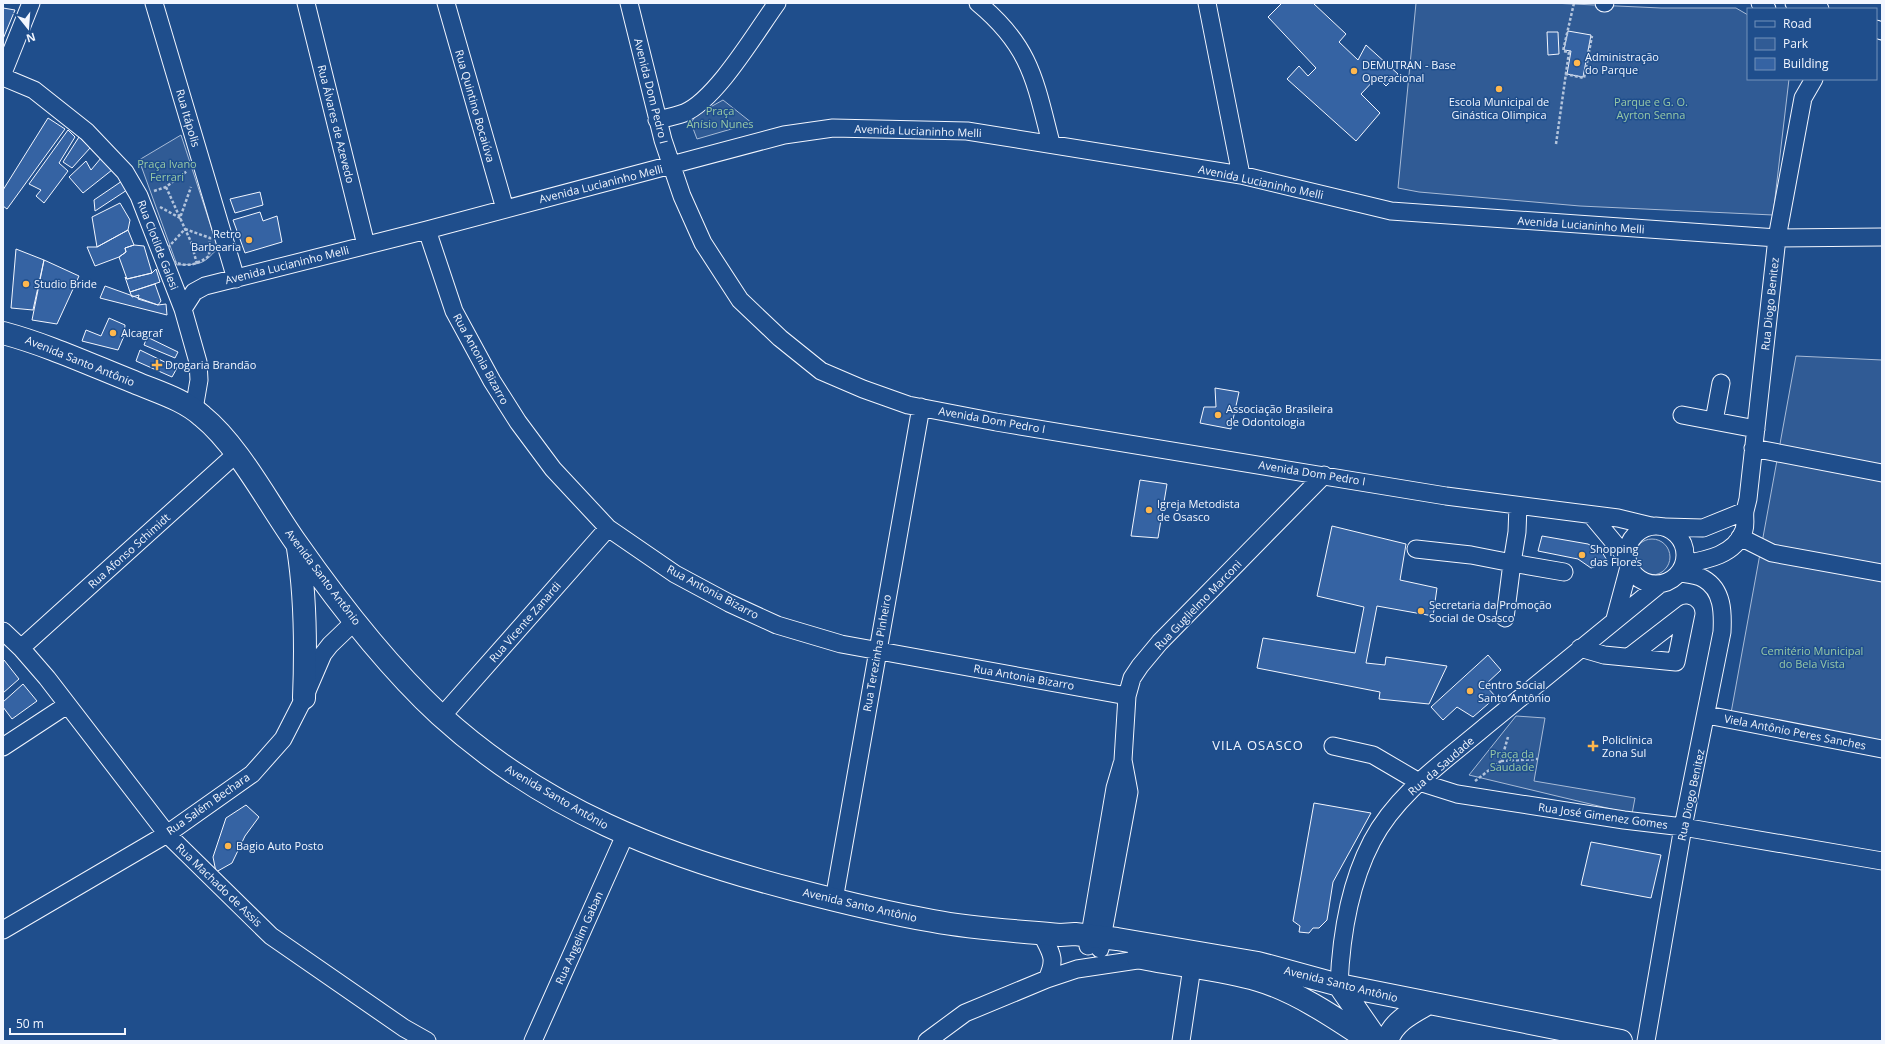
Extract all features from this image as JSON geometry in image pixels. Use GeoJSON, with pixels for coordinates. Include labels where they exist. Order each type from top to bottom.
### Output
{"type":"FeatureCollection","features":[{"type":"Feature","properties":{"kind":"main road","name":"Avenida Santo Antônio"},"geometry":{"type":"LineString","coordinates":[[3,333],[29,340],[166,394],[194,409],[207,419],[236,454],[297,545],[355,621],[406,681],[442,716],[505,768],[587,817],[625,835],[739,876],[834,900],[936,922],[1051,934],[1073,943],[1095,942],[1258,963],[1339,985],[1427,1004],[1621,1041]]}},
{"type":"Feature","properties":{"kind":"main road"},"geometry":{"type":"LineString","coordinates":[[297,545],[303,583],[306,640],[304,698]]}},
{"type":"Feature","properties":{"kind":"main road","name":"Avenida Santo Antônio"},"geometry":{"type":"LineString","coordinates":[[1095,942],[1144,959],[1258,980],[1301,998],[1370,1041]]}},
{"type":"Feature","properties":{"kind":"main road"},"geometry":{"type":"LineString","coordinates":[[1339,985],[1377,1041]]}},
{"type":"Feature","properties":{"kind":"main road"},"geometry":{"type":"LineString","coordinates":[[1387,1041],[1389,1034],[1398,1023],[1427,1004]]}},
{"type":"Feature","properties":{"kind":"street"},"geometry":{"type":"LineString","coordinates":[[3,74],[31,3]]}},
{"type":"Feature","properties":{"kind":"street","name":"Rua Itápolis"},"geometry":{"type":"LineString","coordinates":[[154,3],[236,279]]}},
{"type":"Feature","properties":{"kind":"street","name":"Rua Álvares de Azevedo"},"geometry":{"type":"LineString","coordinates":[[306,3],[366,245]]}},
{"type":"Feature","properties":{"kind":"street","name":"Rua Quintino Bocaiúva"},"geometry":{"type":"LineString","coordinates":[[446,3],[505,209]]}},
{"type":"Feature","properties":{"kind":"street","name":"Avenida Dom Pedro I"},"geometry":{"type":"LineString","coordinates":[[629,3],[657,120],[682,196],[703,243],[740,300],[780,338],[821,371],[863,389],[908,405],[996,422],[1518,506],[1618,518],[1658,527]]}},
{"type":"Feature","properties":{"kind":"street"},"geometry":{"type":"LineString","coordinates":[[657,120],[684,113],[694,107],[719,85],[777,3]]}},
{"type":"Feature","properties":{"kind":"street"},"geometry":{"type":"LineString","coordinates":[[978,3],[999,21],[1013,37],[1023,54],[1034,76],[1051,143]]}},
{"type":"Feature","properties":{"kind":"street"},"geometry":{"type":"LineString","coordinates":[[1207,3],[1241,175]]}},
{"type":"Feature","properties":{"kind":"street"},"geometry":{"type":"LineString","coordinates":[[1794,3],[1816,8]]}},
{"type":"Feature","properties":{"kind":"street","name":"Rua Clotilde Galesi"},"geometry":{"type":"LineString","coordinates":[[3,77],[34,90],[87,132],[125,172],[139,196],[183,309]]}},
{"type":"Feature","properties":{"kind":"street","name":"Rua Diogo Benitez"},"geometry":{"type":"LineString","coordinates":[[1799,80],[1803,98]]}},
{"type":"Feature","properties":{"kind":"street","name":"Rua Diogo Benitez"},"geometry":{"type":"LineString","coordinates":[[1740,537],[1744,529],[1745,511],[1748,499],[1777,238],[1803,98],[1813,80]]}},
{"type":"Feature","properties":{"kind":"street","name":"Avenida Lucianinho Melli"},"geometry":{"type":"LineString","coordinates":[[183,309],[194,292],[205,286],[427,230],[784,135],[833,128],[967,131],[1051,143],[1241,175],[1391,211],[1777,238],[1882,238]]}},
{"type":"Feature","properties":{"kind":"street","name":"Rua Antonia Bizarro"},"geometry":{"type":"LineString","coordinates":[[427,230],[454,311],[492,381],[518,422],[553,468],[608,528],[675,574],[729,603],[777,625],[841,644],[1127,696]]}},
{"type":"Feature","properties":{"kind":"street"},"geometry":{"type":"LineString","coordinates":[[183,309],[198,362],[199,380],[194,409]]}},
{"type":"Feature","properties":{"kind":"street"},"geometry":{"type":"LineString","coordinates":[[1714,421],[1721,384]]}},
{"type":"Feature","properties":{"kind":"street","name":"Rua Terezinha Pinheiro"},"geometry":{"type":"LineString","coordinates":[[834,900],[921,407]]}},
{"type":"Feature","properties":{"kind":"street"},"geometry":{"type":"LineString","coordinates":[[1682,415],[1756,429]]}},
{"type":"Feature","properties":{"kind":"street"},"geometry":{"type":"LineString","coordinates":[[1753,448],[1882,473]]}},
{"type":"Feature","properties":{"kind":"street","name":"Rua Afonso Schimidt"},"geometry":{"type":"LineString","coordinates":[[21,648],[236,454]]}},
{"type":"Feature","properties":{"kind":"street","name":"Rua Guglielmo Marconi"},"geometry":{"type":"LineString","coordinates":[[1095,942],[1129,792],[1123,760],[1127,696],[1132,678],[1160,642],[1324,475]]}},
{"type":"Feature","properties":{"kind":"street"},"geometry":{"type":"LineString","coordinates":[[1505,618],[1517,532],[1518,506]]}},
{"type":"Feature","properties":{"kind":"street"},"geometry":{"type":"LineString","coordinates":[[1615,619],[1628,563],[1627,549],[1637,533],[1658,527],[1703,528],[1745,511]]}},
{"type":"Feature","properties":{"kind":"street"},"geometry":{"type":"LineString","coordinates":[[1591,515],[1628,563],[1634,575],[1642,581],[1660,584],[1668,582],[1682,568],[1717,557],[1732,546],[1740,537],[1772,553],[1882,573]]}},
{"type":"Feature","properties":{"kind":"street"},"geometry":{"type":"LineString","coordinates":[[1658,527],[1674,532],[1681,539],[1685,547],[1682,568]]}},
{"type":"Feature","properties":{"kind":"street","name":"Rua Vicente Zanardi"},"geometry":{"type":"LineString","coordinates":[[442,716],[608,528]]}},
{"type":"Feature","properties":{"kind":"street"},"geometry":{"type":"LineString","coordinates":[[1416,549],[1471,555],[1564,572]]}},
{"type":"Feature","properties":{"kind":"street","name":"Rua Diogo Benitez"},"geometry":{"type":"LineString","coordinates":[[1646,1041],[1683,827],[1707,715],[1722,632],[1723,611],[1719,595],[1712,585],[1704,578],[1682,568]]}},
{"type":"Feature","properties":{"kind":"street","name":"Rua da Saudade"},"geometry":{"type":"LineString","coordinates":[[1339,985],[1340,961],[1350,899],[1360,869],[1372,841],[1390,814],[1419,782],[1615,619],[1660,584]]}},
{"type":"Feature","properties":{"kind":"street","name":"Rua Salém Bechara"},"geometry":{"type":"LineString","coordinates":[[3,930],[167,834],[252,774],[283,739],[304,698],[323,654],[330,645],[355,621]]}},
{"type":"Feature","properties":{"kind":"street","name":"Rua Machado de Assis"},"geometry":{"type":"LineString","coordinates":[[3,631],[21,648],[167,834],[271,936],[404,1028],[428,1041]]}},
{"type":"Feature","properties":{"kind":"street"},"geometry":{"type":"LineString","coordinates":[[1580,648],[1604,655],[1629,657]]}},
{"type":"Feature","properties":{"kind":"street"},"geometry":{"type":"LineString","coordinates":[[3,747],[67,705]]}},
{"type":"Feature","properties":{"kind":"street","name":"Viela Antônio Peres Sanches"},"geometry":{"type":"LineString","coordinates":[[1707,715],[1882,749]]}},
{"type":"Feature","properties":{"kind":"street","name":"Rua José Gimenez Gomes"},"geometry":{"type":"LineString","coordinates":[[1332,746],[1373,755],[1419,782],[1457,794],[1624,820],[1683,827],[1882,861]]}},
{"type":"Feature","properties":{"kind":"street","name":"Rua Angelim Gaban"},"geometry":{"type":"LineString","coordinates":[[533,1041],[625,835]]}},
{"type":"Feature","properties":{"kind":"street"},"geometry":{"type":"LineString","coordinates":[[1047,979],[1053,966],[1051,934]]}},
{"type":"Feature","properties":{"kind":"street"},"geometry":{"type":"LineString","coordinates":[[927,1041],[965,1014],[1047,979],[1077,969],[1144,959]]}},
{"type":"Feature","properties":{"kind":"street"},"geometry":{"type":"LineString","coordinates":[[1181,1041],[1192,967]]}},
{"type":"Feature","properties":{"kind":"path"},"geometry":{"type":"LineString","coordinates":[[1556,144],[1569,52],[1563,51],[1574,3]]}},
{"type":"Feature","properties":{"kind":"path"},"geometry":{"type":"LineString","coordinates":[[1565,74],[1584,78],[1592,36]]}},
{"type":"Feature","properties":{"kind":"path"},"geometry":{"type":"LineString","coordinates":[[139,196],[166,187],[201,161]]}},
{"type":"Feature","properties":{"kind":"path"},"geometry":{"type":"LineString","coordinates":[[180,218],[201,161]]}},
{"type":"Feature","properties":{"kind":"path"},"geometry":{"type":"LineString","coordinates":[[166,187],[185,228],[198,264]]}},
{"type":"Feature","properties":{"kind":"path"},"geometry":{"type":"LineString","coordinates":[[139,196],[180,218]]}},
{"type":"Feature","properties":{"kind":"path"},"geometry":{"type":"LineString","coordinates":[[185,228],[210,238],[209,256],[198,264],[174,263],[162,254],[185,228]]}},
{"type":"Feature","properties":{"kind":"path"},"geometry":{"type":"LineString","coordinates":[[1501,762],[1508,737]]}},
{"type":"Feature","properties":{"kind":"path"},"geometry":{"type":"LineString","coordinates":[[1457,794],[1501,762],[1538,759]]}},
{"type":"Feature","properties":{"kind":"green space","name":"Parque e G. O. Ayrton Senna"},"geometry":{"type":"Polygon","coordinates":[[[1416,3],[1551,3],[1661,8],[1736,8],[1747,14],[1747,80],[1789,80],[1773,215],[1580,206],[1419,192],[1398,188],[1416,3]]]}},
{"type":"Feature","properties":{"kind":"green space","name":"Praça Anísio Nunes"},"geometry":{"type":"Polygon","coordinates":[[[723,100],[752,123],[697,139],[691,123],[696,115],[723,100]]]}},
{"type":"Feature","properties":{"kind":"green space","name":"Praça Ivano Ferrari"},"geometry":{"type":"Polygon","coordinates":[[[181,135],[218,248],[208,258],[200,263],[177,265],[139,160],[181,135]]]}},
{"type":"Feature","properties":{"kind":"green space","name":"Cemitério Municipal do Bela Vista"},"geometry":{"type":"Polygon","coordinates":[[[1796,356],[1882,360],[1882,742],[1731,713],[1796,356]]]}},
{"type":"Feature","properties":{"kind":"green space"},"geometry":{"type":"Polygon","coordinates":[[[1656,539],[1665,544],[1669,550],[1669,564],[1665,570],[1656,575],[1648,575],[1639,570],[1635,564],[1634,553],[1639,544],[1645,540],[1656,539]]]}},
{"type":"Feature","properties":{"kind":"green space","name":"Praça da Saudade"},"geometry":{"type":"Polygon","coordinates":[[[1516,716],[1545,718],[1534,781],[1635,798],[1632,814],[1469,775],[1516,716]]]}},
{"type":"Feature","properties":{"kind":"building","name":"DEMUTRAN - Base Operacional"},"geometry":{"type":"Polygon","coordinates":[[[1282,3],[1313,3],[1346,34],[1339,42],[1358,60],[1366,45],[1398,74],[1386,86],[1377,77],[1361,94],[1380,113],[1356,141],[1287,79],[1299,66],[1308,76],[1316,68],[1268,17],[1282,3]]]}},
{"type":"Feature","properties":{"kind":"building"},"geometry":{"type":"Polygon","coordinates":[[[3,8],[15,10],[3,39],[3,8]]]}},
{"type":"Feature","properties":{"kind":"building","name":"Administração do Parque"},"geometry":{"type":"Polygon","coordinates":[[[1568,31],[1591,35],[1583,77],[1567,74],[1571,51],[1564,50],[1568,31]]]}},
{"type":"Feature","properties":{"kind":"building","name":"Administração do Parque"},"geometry":{"type":"Polygon","coordinates":[[[1547,32],[1558,32],[1559,54],[1548,55],[1547,32]]]}},
{"type":"Feature","properties":{"kind":"building"},"geometry":{"type":"Polygon","coordinates":[[[48,118],[65,129],[7,209],[3,206],[3,190],[48,118]]]}},
{"type":"Feature","properties":{"kind":"building"},"geometry":{"type":"Polygon","coordinates":[[[68,130],[75,137],[59,163],[68,171],[44,203],[36,196],[41,190],[29,184],[68,130]]]}},
{"type":"Feature","properties":{"kind":"building"},"geometry":{"type":"Polygon","coordinates":[[[79,137],[90,148],[72,168],[63,162],[79,137]]]}},
{"type":"Feature","properties":{"kind":"building"},"geometry":{"type":"Polygon","coordinates":[[[101,158],[112,170],[83,193],[69,177],[86,161],[91,170],[101,158]]]}},
{"type":"Feature","properties":{"kind":"building"},"geometry":{"type":"Polygon","coordinates":[[[122,181],[127,190],[95,211],[94,200],[122,181]]]}},
{"type":"Feature","properties":{"kind":"building"},"geometry":{"type":"Polygon","coordinates":[[[260,192],[263,205],[235,213],[230,199],[260,192]]]}},
{"type":"Feature","properties":{"kind":"building"},"geometry":{"type":"Polygon","coordinates":[[[120,203],[130,220],[128,230],[97,247],[92,217],[120,203]]]}},
{"type":"Feature","properties":{"kind":"building"},"geometry":{"type":"Polygon","coordinates":[[[260,212],[263,221],[277,216],[282,242],[245,253],[233,220],[260,212]]]}},
{"type":"Feature","properties":{"kind":"building"},"geometry":{"type":"Polygon","coordinates":[[[128,230],[134,245],[125,248],[126,252],[119,257],[95,266],[87,247],[97,247],[128,230]]]}},
{"type":"Feature","properties":{"kind":"building"},"geometry":{"type":"Polygon","coordinates":[[[134,245],[144,246],[152,273],[127,279],[119,257],[126,252],[125,248],[134,245]]]}},
{"type":"Feature","properties":{"kind":"building","name":"Studio Bride"},"geometry":{"type":"Polygon","coordinates":[[[16,249],[44,260],[33,310],[11,308],[16,249]]]}},
{"type":"Feature","properties":{"kind":"building"},"geometry":{"type":"Polygon","coordinates":[[[44,260],[79,276],[57,324],[32,320],[44,260]]]}},
{"type":"Feature","properties":{"kind":"building"},"geometry":{"type":"Polygon","coordinates":[[[156,269],[160,282],[130,292],[125,277],[127,279],[152,273],[156,269]]]}},
{"type":"Feature","properties":{"kind":"building"},"geometry":{"type":"Polygon","coordinates":[[[155,284],[161,301],[158,305],[138,299],[139,295],[132,297],[130,292],[155,284]]]}},
{"type":"Feature","properties":{"kind":"building"},"geometry":{"type":"Polygon","coordinates":[[[105,286],[158,305],[166,304],[167,315],[100,298],[105,286]]]}},
{"type":"Feature","properties":{"kind":"building","name":"Alcagraf"},"geometry":{"type":"Polygon","coordinates":[[[109,318],[125,325],[124,336],[118,350],[82,341],[86,330],[101,336],[109,318]]]}},
{"type":"Feature","properties":{"kind":"building"},"geometry":{"type":"Polygon","coordinates":[[[147,337],[178,352],[175,358],[144,345],[147,337]]]}},
{"type":"Feature","properties":{"kind":"building","name":"Drogaria Brandão"},"geometry":{"type":"Polygon","coordinates":[[[140,350],[177,368],[172,377],[136,361],[140,350]]]}},
{"type":"Feature","properties":{"kind":"building","name":"Associação Brasileira de Odontologia"},"geometry":{"type":"Polygon","coordinates":[[[1215,388],[1239,392],[1231,429],[1200,423],[1204,407],[1216,407],[1215,388]]]}},
{"type":"Feature","properties":{"kind":"building","name":"Igreja Metodista de Osasco"},"geometry":{"type":"Polygon","coordinates":[[[1140,480],[1167,484],[1158,538],[1131,536],[1140,480]]]}},
{"type":"Feature","properties":{"kind":"building","name":"Secretaria da Promoção Social de Osasco"},"geometry":{"type":"Polygon","coordinates":[[[1332,526],[1406,544],[1400,580],[1437,588],[1433,616],[1377,606],[1366,663],[1385,665],[1386,657],[1447,666],[1429,704],[1379,699],[1380,692],[1257,668],[1263,638],[1355,653],[1364,607],[1317,596],[1332,526]]]}},
{"type":"Feature","properties":{"kind":"building","name":"Shopping das Flores"},"geometry":{"type":"Polygon","coordinates":[[[1542,536],[1588,544],[1602,552],[1608,562],[1591,568],[1578,559],[1538,551],[1542,536]]]}},
{"type":"Feature","properties":{"kind":"building","name":"Centro Social Santo Antônio"},"geometry":{"type":"Polygon","coordinates":[[[1488,655],[1501,670],[1485,685],[1496,697],[1473,717],[1457,707],[1443,720],[1431,707],[1488,655]]]}},
{"type":"Feature","properties":{"kind":"building"},"geometry":{"type":"Polygon","coordinates":[[[4,660],[19,679],[3,693],[3,661],[4,660]]]}},
{"type":"Feature","properties":{"kind":"building"},"geometry":{"type":"Polygon","coordinates":[[[23,684],[37,701],[12,719],[3,707],[3,702],[23,684]]]}},
{"type":"Feature","properties":{"kind":"building"},"geometry":{"type":"Polygon","coordinates":[[[1314,803],[1371,813],[1333,882],[1327,920],[1319,928],[1313,928],[1309,933],[1299,932],[1300,926],[1293,921],[1314,803]]]}},
{"type":"Feature","properties":{"kind":"building","name":"Bagio Auto Posto"},"geometry":{"type":"Polygon","coordinates":[[[246,805],[259,817],[245,836],[232,863],[216,872],[213,857],[226,818],[246,805]]]}},
{"type":"Feature","properties":{"kind":"building"},"geometry":{"type":"Polygon","coordinates":[[[1591,842],[1661,855],[1651,898],[1581,885],[1591,842]]]}},
{"type":"Feature","properties":{"kind":"place","name":"Administração do Parque"},"geometry":{"type":"Point","coordinates":[1577,63]}},
{"type":"Feature","properties":{"kind":"place","name":"DEMUTRAN - Base Operacional"},"geometry":{"type":"Point","coordinates":[1354,71]}},
{"type":"Feature","properties":{"kind":"place","name":"Escola Municipal de Ginástica Olimpica"},"geometry":{"type":"Point","coordinates":[1499,89]}},
{"type":"Feature","properties":{"kind":"place","name":"Retro Barbearia"},"geometry":{"type":"Point","coordinates":[249,240]}},
{"type":"Feature","properties":{"kind":"place","name":"Studio Bride"},"geometry":{"type":"Point","coordinates":[26,284]}},
{"type":"Feature","properties":{"kind":"place","name":"Alcagraf"},"geometry":{"type":"Point","coordinates":[113,333]}},
{"type":"Feature","properties":{"kind":"place","name":"Drogaria Brandão"},"geometry":{"type":"Point","coordinates":[157,365]}},
{"type":"Feature","properties":{"kind":"place","name":"Associação Brasileira de Odontologia"},"geometry":{"type":"Point","coordinates":[1218,415]}},
{"type":"Feature","properties":{"kind":"place","name":"Igreja Metodista de Osasco"},"geometry":{"type":"Point","coordinates":[1149,510]}},
{"type":"Feature","properties":{"kind":"place","name":"Shopping das Flores"},"geometry":{"type":"Point","coordinates":[1582,555]}},
{"type":"Feature","properties":{"kind":"place","name":"Secretaria da Promoção Social de Osasco"},"geometry":{"type":"Point","coordinates":[1421,611]}},
{"type":"Feature","properties":{"kind":"place","name":"Centro Social Santo Antônio"},"geometry":{"type":"Point","coordinates":[1470,691]}},
{"type":"Feature","properties":{"kind":"place","name":"Policlínica Zona Sul"},"geometry":{"type":"Point","coordinates":[1593,746]}},
{"type":"Feature","properties":{"kind":"place","name":"Bagio Auto Posto"},"geometry":{"type":"Point","coordinates":[228,846]}},
{"type":"Feature","properties":{"kind":"district","name":"VILA OSASCO"},"geometry":{"type":"Point","coordinates":[1258,745]}}]}
